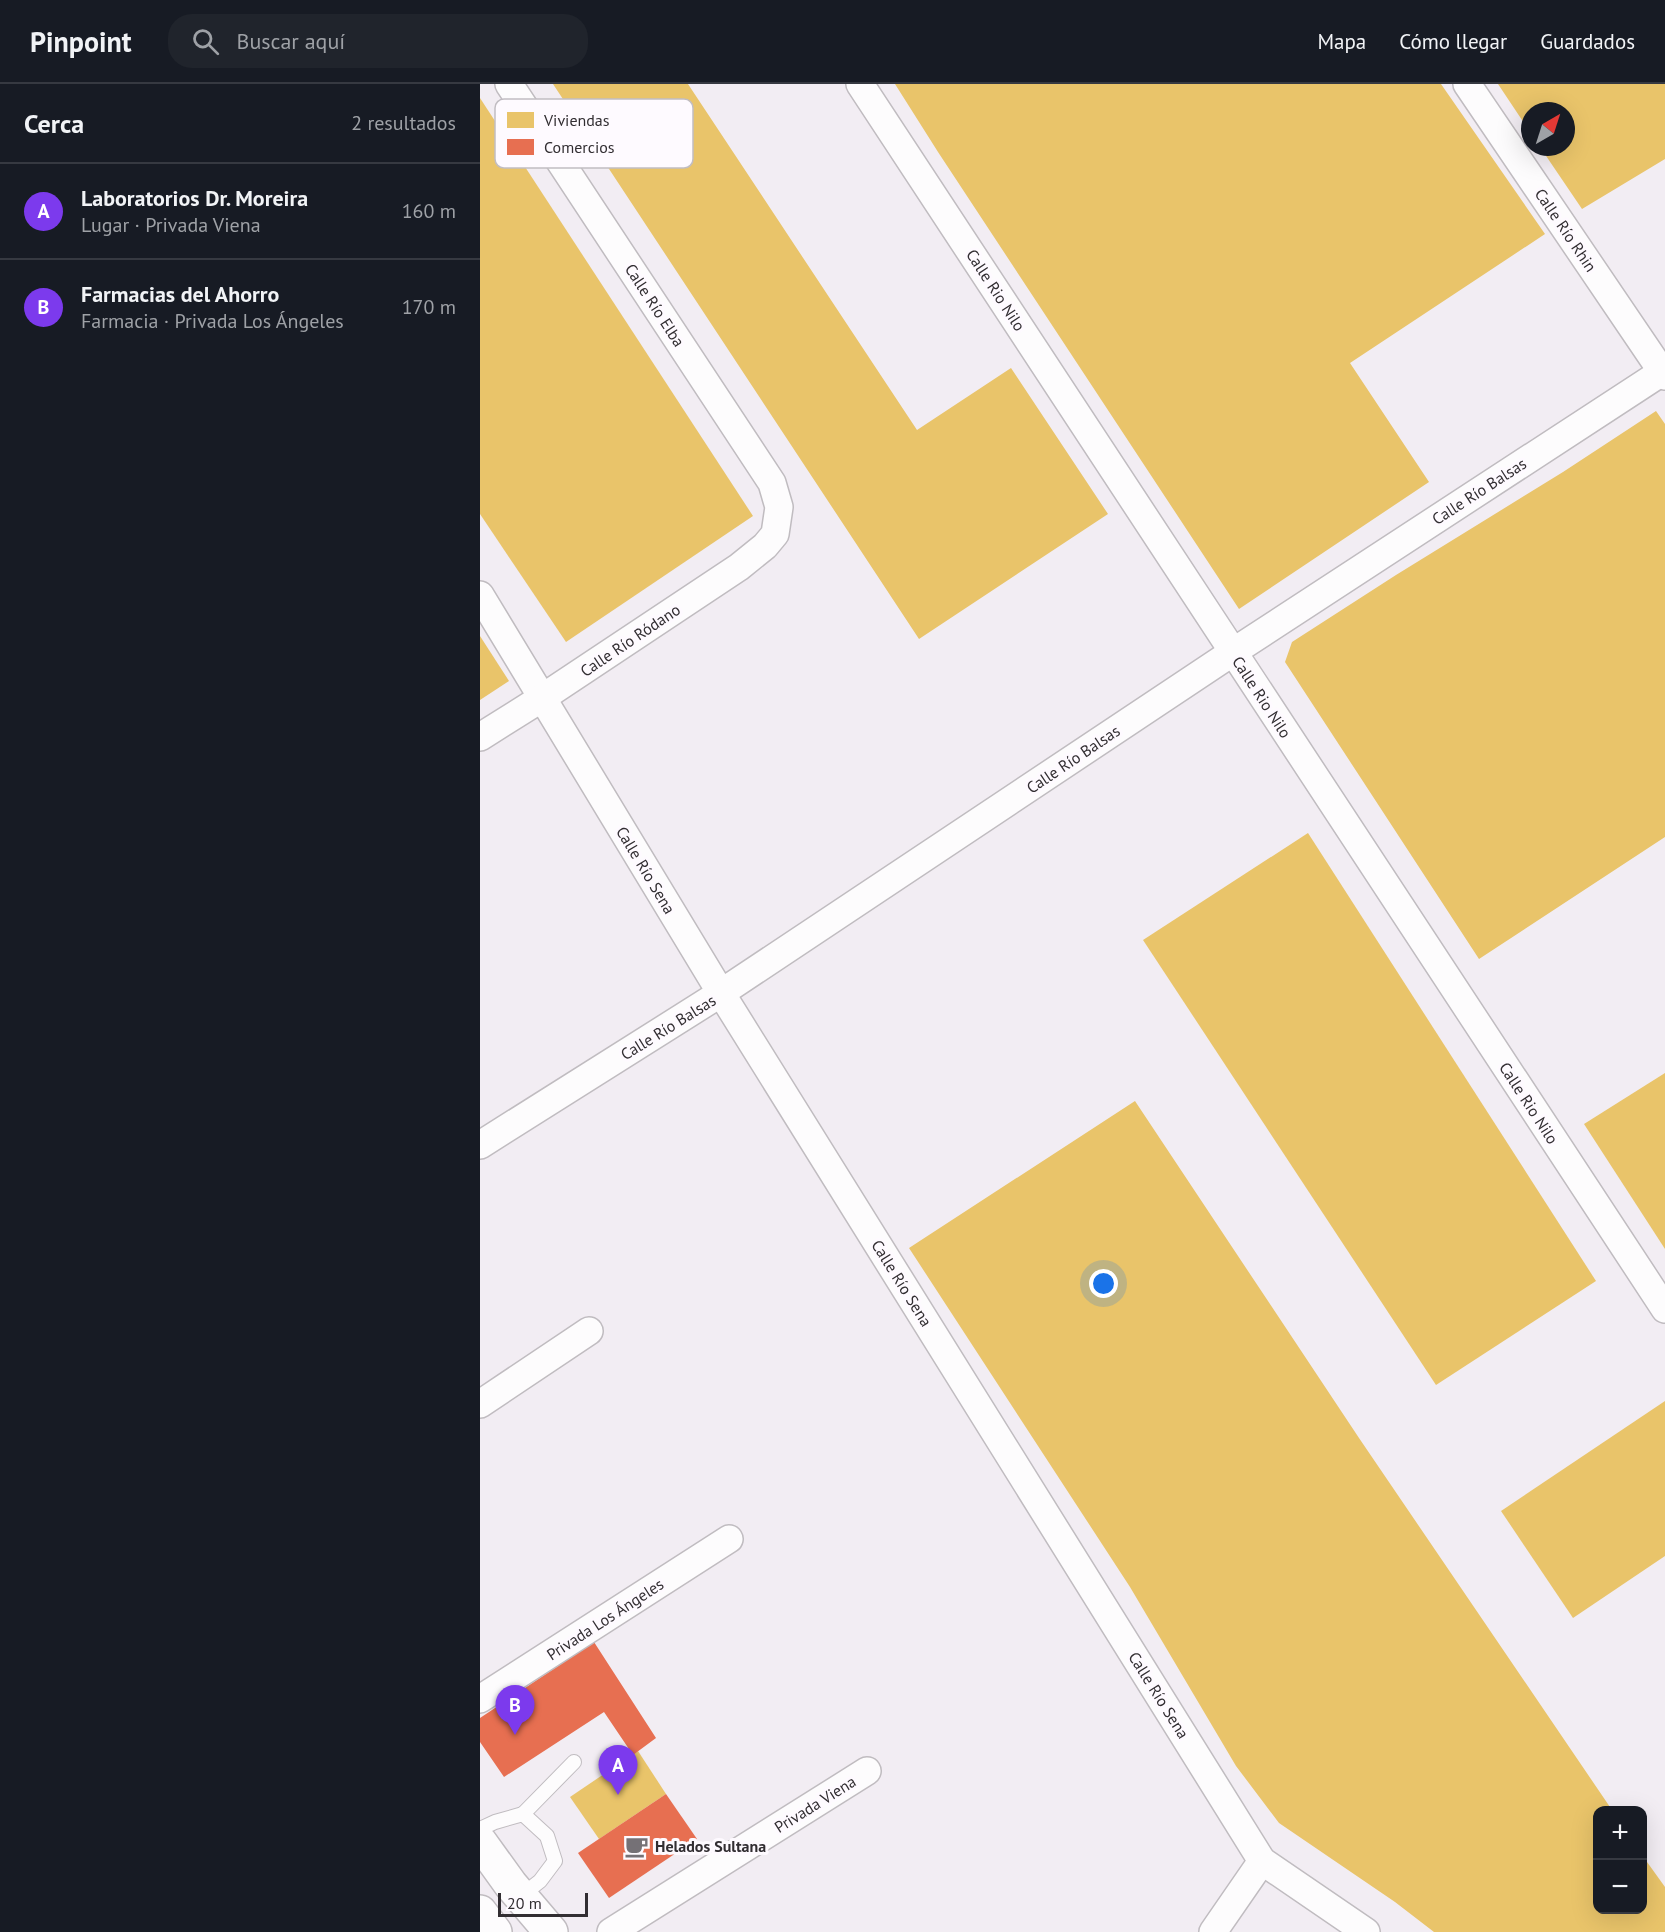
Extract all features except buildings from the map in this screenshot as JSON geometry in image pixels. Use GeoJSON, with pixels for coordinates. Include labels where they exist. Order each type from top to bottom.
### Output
{"type":"FeatureCollection","features":[{"type":"Feature","properties":{"kind":"main road"},"geometry":{"type":"LineString","coordinates":[[480,1842],[521,1897],[551,1932]]}},
{"type":"Feature","properties":{"kind":"main road"},"geometry":{"type":"LineString","coordinates":[[480,1912],[495,1932]]}},
{"type":"Feature","properties":{"kind":"street","name":"Calle Río Elba"},"geometry":{"type":"LineString","coordinates":[[509,84],[519,99]]}},
{"type":"Feature","properties":{"kind":"street","name":"Calle Rio Nilo"},"geometry":{"type":"LineString","coordinates":[[860,84],[1665,1309]]}},
{"type":"Feature","properties":{"kind":"street","name":"Calle Río Rhin"},"geometry":{"type":"LineString","coordinates":[[1467,84],[1664,373]]}},
{"type":"Feature","properties":{"kind":"street","name":"Calle Río Elba"},"geometry":{"type":"LineString","coordinates":[[564,168],[772,483],[779,507],[775,534]]}},
{"type":"Feature","properties":{"kind":"street","name":"Calle Río Balsas"},"geometry":{"type":"LineString","coordinates":[[480,1145],[721,993],[1233,652],[1664,373]]}},
{"type":"Feature","properties":{"kind":"street","name":"Calle Río Ródano"},"geometry":{"type":"LineString","coordinates":[[480,737],[739,567],[765,546],[775,534]]}},
{"type":"Feature","properties":{"kind":"street","name":"Calle Río Sena"},"geometry":{"type":"LineString","coordinates":[[480,595],[721,993],[1263,1861],[1366,1932]]}},
{"type":"Feature","properties":{"kind":"street"},"geometry":{"type":"LineString","coordinates":[[480,1404],[589,1331]]}},
{"type":"Feature","properties":{"kind":"street","name":"Privada Los Ángeles"},"geometry":{"type":"LineString","coordinates":[[480,1699],[729,1539]]}},
{"type":"Feature","properties":{"kind":"street","name":"Privada Viena"},"geometry":{"type":"LineString","coordinates":[[611,1932],[867,1771]]}},
{"type":"Feature","properties":{"kind":"street"},"geometry":{"type":"LineString","coordinates":[[1213,1932],[1263,1861]]}},
{"type":"Feature","properties":{"kind":"lane"},"geometry":{"type":"LineString","coordinates":[[480,1829],[523,1814],[574,1762]]}},
{"type":"Feature","properties":{"kind":"lane"},"geometry":{"type":"LineString","coordinates":[[521,1897],[540,1881],[555,1861],[547,1836],[523,1814]]}},
{"type":"Feature","properties":{"kind":"place","name":"Farmacias del Ahorro"},"geometry":{"type":"Point","coordinates":[515,1735]}},
{"type":"Feature","properties":{"kind":"place","name":"Laboratorios Dr. Moreira"},"geometry":{"type":"Point","coordinates":[618,1795]}},
{"type":"Feature","properties":{"kind":"place","name":"Helados Sultana"},"geometry":{"type":"Point","coordinates":[637,1846]}}]}
